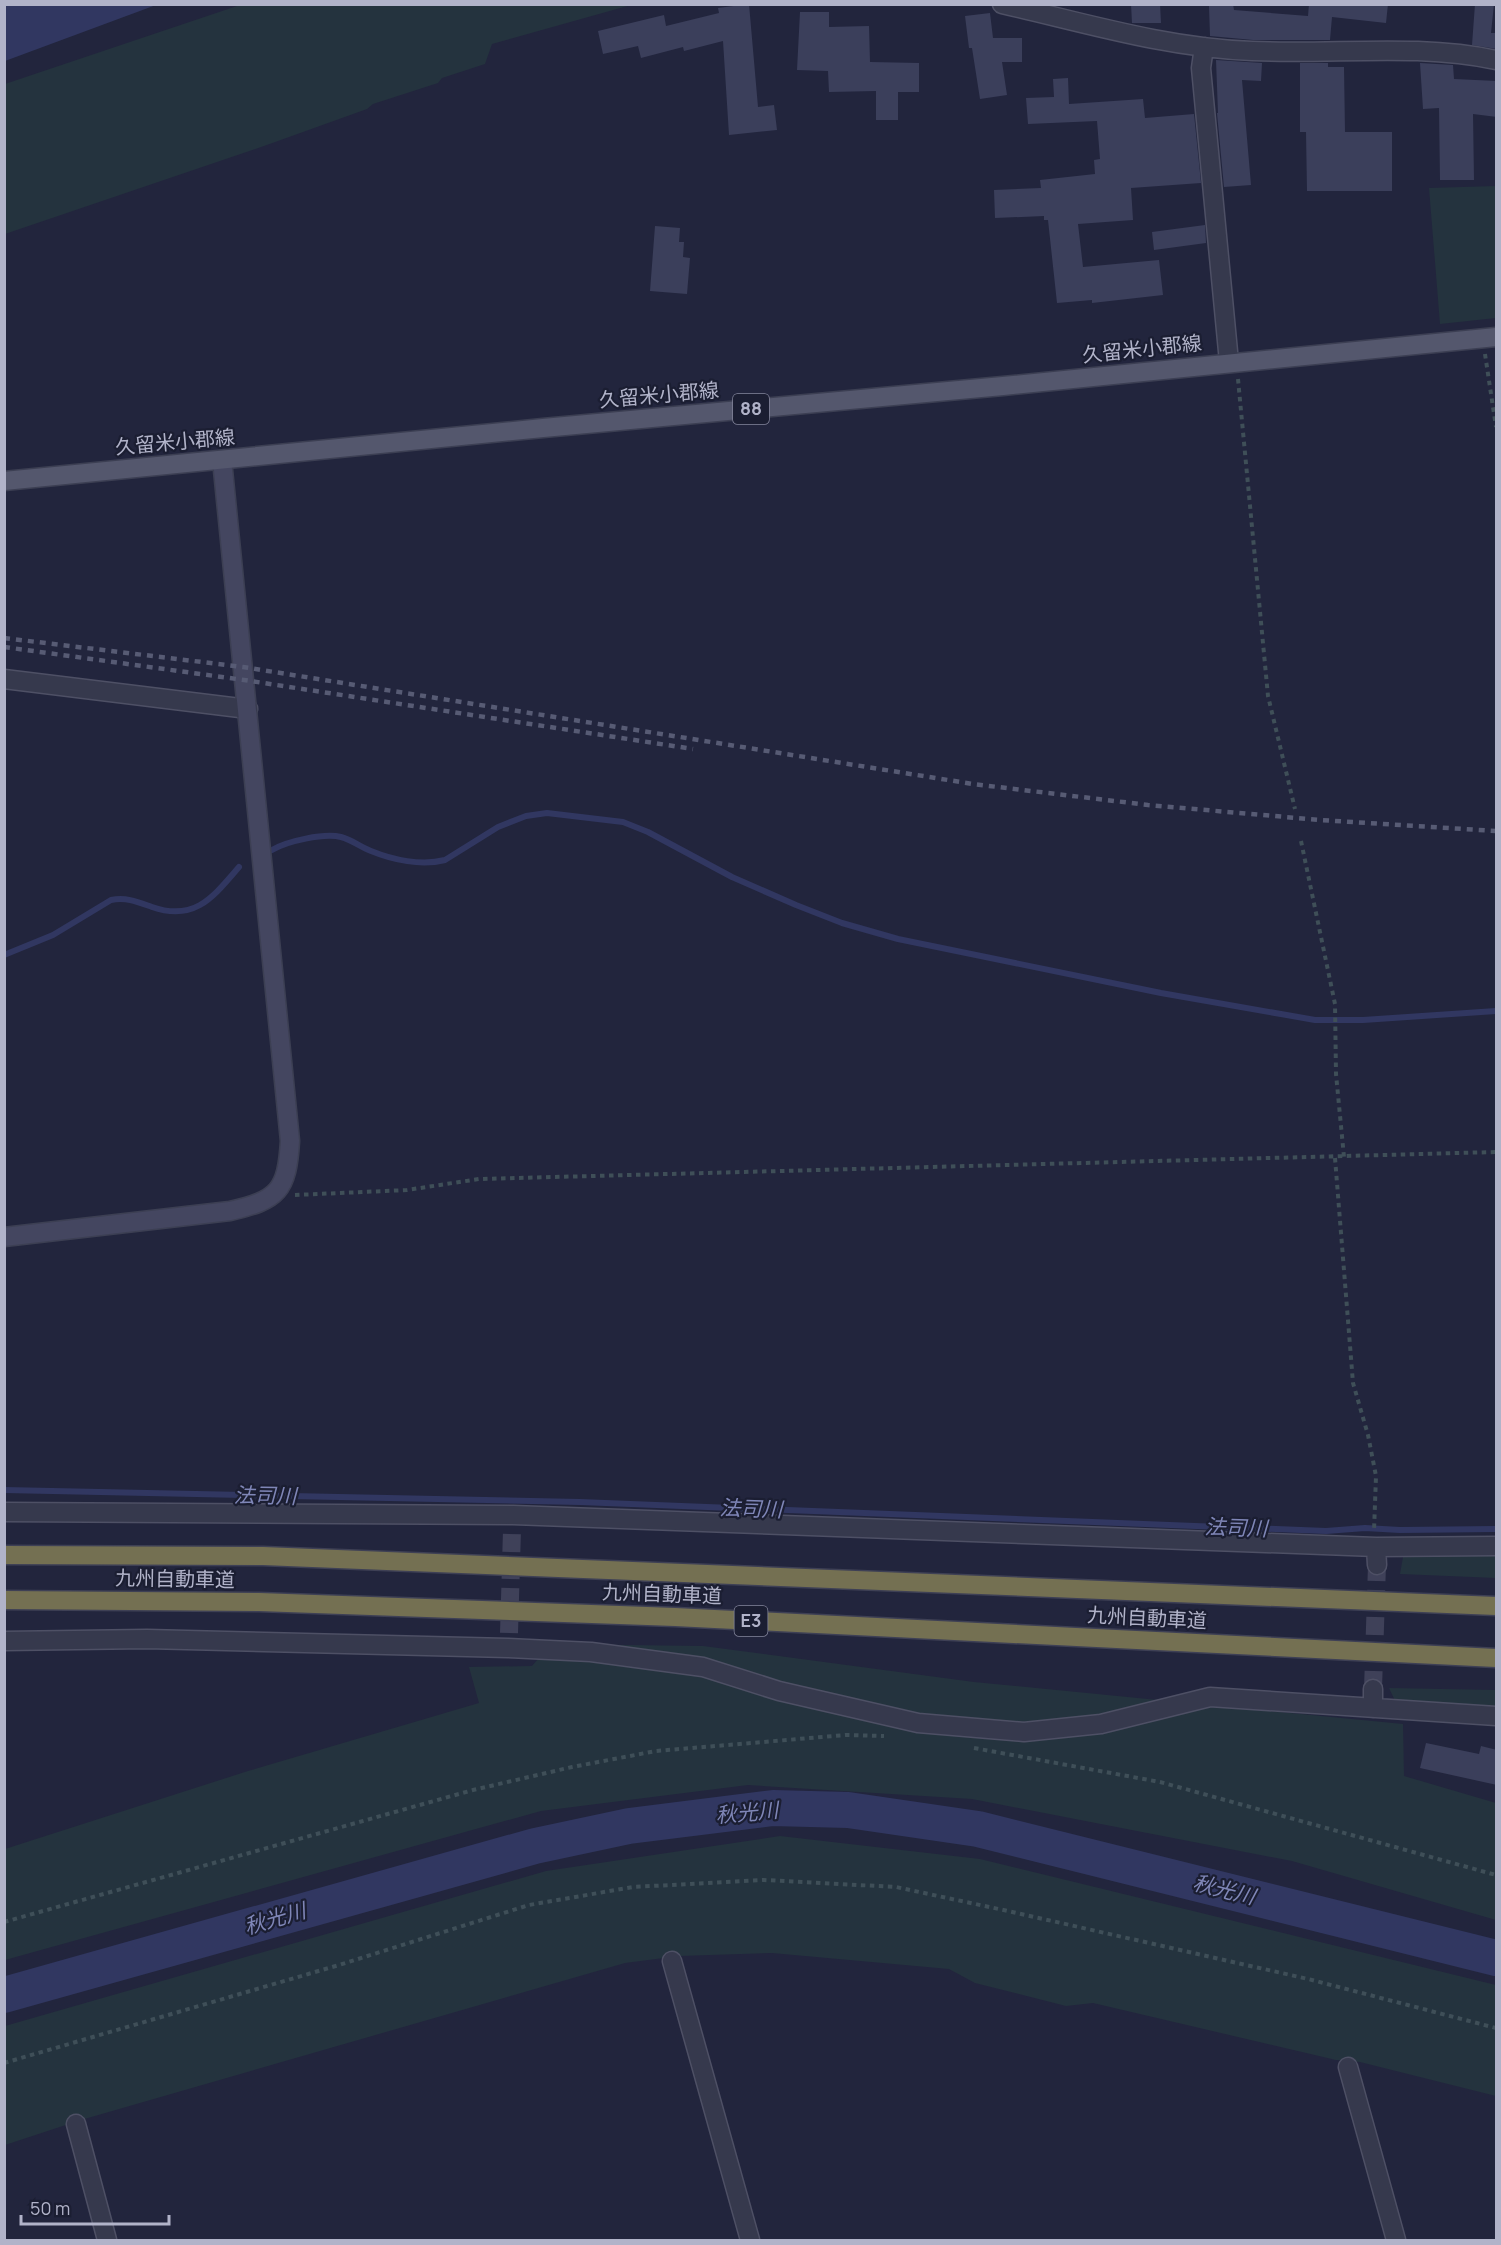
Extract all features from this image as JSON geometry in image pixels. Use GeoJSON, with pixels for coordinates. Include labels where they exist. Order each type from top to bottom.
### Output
{"type":"FeatureCollection","features":[{"type":"Feature","properties":{"kind":"highway","name":"九州自動車道"},"geometry":{"type":"LineString","coordinates":[[4,1555],[262,1556],[1497,1606]]}},
{"type":"Feature","properties":{"kind":"highway","name":"九州自動車道"},"geometry":{"type":"LineString","coordinates":[[4,1600],[259,1602],[675,1617],[1497,1658]]}},
{"type":"Feature","properties":{"kind":"main road","name":"久留米小郡線"},"geometry":{"type":"LineString","coordinates":[[4,480],[1490,338]]}},
{"type":"Feature","properties":{"kind":"street"},"geometry":{"type":"LineString","coordinates":[[1002,4],[1172,43],[1204,47],[1251,51],[1463,53],[1497,60]]}},
{"type":"Feature","properties":{"kind":"street"},"geometry":{"type":"LineString","coordinates":[[1204,47],[1201,68],[1229,362]]}},
{"type":"Feature","properties":{"kind":"street"},"geometry":{"type":"LineString","coordinates":[[4,1237],[230,1211],[260,1204],[274,1196],[289,1165],[290,1141],[222,460]]}},
{"type":"Feature","properties":{"kind":"street"},"geometry":{"type":"LineString","coordinates":[[4,679],[248,709]]}},
{"type":"Feature","properties":{"kind":"street"},"geometry":{"type":"LineString","coordinates":[[4,1512],[513,1522],[1376,1547],[1497,1546]]}},
{"type":"Feature","properties":{"kind":"street"},"geometry":{"type":"LineString","coordinates":[[1376,1547],[1377,1565]]}},
{"type":"Feature","properties":{"kind":"street"},"geometry":{"type":"LineString","coordinates":[[4,1641],[147,1639],[508,1641],[703,1667],[779,1691],[895,1718],[979,1730],[1024,1732],[1101,1724],[1210,1697],[1497,1716]]}},
{"type":"Feature","properties":{"kind":"street"},"geometry":{"type":"LineString","coordinates":[[1373,1689],[1373,1708]]}},
{"type":"Feature","properties":{"kind":"street"},"geometry":{"type":"LineString","coordinates":[[672,1961],[750,2241]]}},
{"type":"Feature","properties":{"kind":"street"},"geometry":{"type":"LineString","coordinates":[[1348,2067],[1396,2241]]}},
{"type":"Feature","properties":{"kind":"street"},"geometry":{"type":"LineString","coordinates":[[75,2124],[107,2241]]}},
{"type":"Feature","properties":{"kind":"path"},"geometry":{"type":"LineString","coordinates":[[1490,338],[1497,427]]}},
{"type":"Feature","properties":{"kind":"path"},"geometry":{"type":"LineString","coordinates":[[1229,362],[1238,378],[1268,696],[1274,730],[1295,809]]}},
{"type":"Feature","properties":{"kind":"path"},"geometry":{"type":"LineString","coordinates":[[1301,841],[1329,971],[1336,1015],[1336,1074],[1344,1157]]}},
{"type":"Feature","properties":{"kind":"path"},"geometry":{"type":"LineString","coordinates":[[274,1196],[407,1190],[479,1179],[1497,1152]]}},
{"type":"Feature","properties":{"kind":"path"},"geometry":{"type":"LineString","coordinates":[[1335,1158],[1351,1366],[1357,1399],[1373,1455],[1376,1476],[1375,1512]]}},
{"type":"Feature","properties":{"kind":"path"},"geometry":{"type":"LineString","coordinates":[[4,1922],[473,1790],[572,1767],[667,1750],[846,1735],[892,1736]]}},
{"type":"Feature","properties":{"kind":"path"},"geometry":{"type":"LineString","coordinates":[[964,1746],[1160,1782],[1497,1875]]}},
{"type":"Feature","properties":{"kind":"path"},"geometry":{"type":"LineString","coordinates":[[4,2063],[339,1965],[529,1905],[633,1887],[764,1880],[896,1887],[1308,1979],[1497,2028]]}},
{"type":"Feature","properties":{"kind":"shaded area"},"geometry":{"type":"Polygon","coordinates":[[[240,5],[631,5],[492,44],[485,64],[442,78],[438,83],[373,104],[367,109],[264,146],[5,234],[5,84],[240,5]]]}},
{"type":"Feature","properties":{"kind":"shaded area"},"geometry":{"type":"Polygon","coordinates":[[[1496,186],[1496,318],[1440,324],[1429,188],[1496,186]]]}},
{"type":"Feature","properties":{"kind":"shaded area"},"geometry":{"type":"Polygon","coordinates":[[[1496,1555],[1496,1578],[1400,1574],[1403,1557],[1496,1555]]]}},
{"type":"Feature","properties":{"kind":"shaded area"},"geometry":{"type":"Polygon","coordinates":[[[551,1644],[703,1646],[974,1682],[1403,1724],[1404,1776],[1496,1803],[1496,1920],[1292,1861],[972,1799],[748,1785],[541,1811],[5,1960],[5,1849],[248,1771],[479,1703],[469,1667],[532,1666],[551,1644]]]}},
{"type":"Feature","properties":{"kind":"shaded area"},"geometry":{"type":"Polygon","coordinates":[[[1389,1688],[1496,1690],[1496,1710],[1398,1707],[1389,1688]]]}},
{"type":"Feature","properties":{"kind":"shaded area"},"geometry":{"type":"Polygon","coordinates":[[[780,1836],[980,1859],[1496,1985],[1496,2096],[1360,2062],[1336,2060],[1093,2003],[1066,2006],[975,1983],[949,1969],[772,1953],[679,1956],[625,1963],[81,2120],[5,2145],[5,2026],[546,1871],[780,1836]]]}},
{"type":"Feature","properties":{"kind":"water"},"geometry":{"type":"Polygon","coordinates":[[[5,4],[156,4],[156,5],[5,61],[5,4]]]}},
{"type":"Feature","properties":{"kind":"building"},"geometry":{"type":"Polygon","coordinates":[[[749,4],[758,107],[774,105],[777,130],[729,135],[723,41],[684,51],[683,47],[641,58],[638,46],[603,54],[598,31],[664,15],[666,26],[719,13],[718,8],[749,4]]]}},
{"type":"Feature","properties":{"kind":"building"},"geometry":{"type":"Polygon","coordinates":[[[1131,4],[1160,4],[1161,23],[1132,23],[1131,4]]]}},
{"type":"Feature","properties":{"kind":"building"},"geometry":{"type":"Polygon","coordinates":[[[1233,4],[1234,10],[1308,16],[1309,4],[1388,4],[1386,23],[1332,17],[1330,40],[1253,40],[1210,36],[1209,6],[1233,4]]]}},
{"type":"Feature","properties":{"kind":"building"},"geometry":{"type":"Polygon","coordinates":[[[1475,4],[1494,4],[1491,33],[1497,33],[1497,49],[1472,45],[1475,4]]]}},
{"type":"Feature","properties":{"kind":"building"},"geometry":{"type":"Polygon","coordinates":[[[800,12],[829,12],[829,27],[869,26],[870,62],[919,63],[919,92],[898,92],[898,120],[876,120],[876,91],[829,92],[828,71],[797,70],[800,12]]]}},
{"type":"Feature","properties":{"kind":"building"},"geometry":{"type":"Polygon","coordinates":[[[990,13],[993,38],[1022,38],[1022,62],[1002,62],[1007,95],[980,99],[965,16],[990,13]]]}},
{"type":"Feature","properties":{"kind":"building"},"geometry":{"type":"Polygon","coordinates":[[[1216,60],[1262,63],[1261,81],[1242,80],[1251,185],[1224,187],[1217,113],[1216,60]]]}},
{"type":"Feature","properties":{"kind":"building"},"geometry":{"type":"Polygon","coordinates":[[[1300,63],[1328,63],[1328,67],[1344,67],[1345,132],[1392,132],[1392,191],[1307,191],[1306,132],[1300,132],[1300,63]]]}},
{"type":"Feature","properties":{"kind":"building"},"geometry":{"type":"Polygon","coordinates":[[[1420,63],[1453,65],[1454,79],[1497,81],[1497,117],[1473,114],[1474,180],[1440,180],[1439,108],[1423,109],[1420,63]]]}},
{"type":"Feature","properties":{"kind":"building"},"geometry":{"type":"Polygon","coordinates":[[[1068,78],[1069,104],[1143,99],[1145,118],[1194,114],[1201,183],[1131,188],[1133,220],[1078,224],[1083,267],[1159,260],[1163,295],[1092,303],[1092,300],[1057,303],[1048,220],[1044,220],[1044,216],[995,218],[994,190],[1041,188],[1040,180],[1095,174],[1094,160],[1100,159],[1097,121],[1028,124],[1026,98],[1054,97],[1053,79],[1068,78]]]}},
{"type":"Feature","properties":{"kind":"building"},"geometry":{"type":"Polygon","coordinates":[[[1205,225],[1206,243],[1154,250],[1152,232],[1205,225]]]}},
{"type":"Feature","properties":{"kind":"building"},"geometry":{"type":"Polygon","coordinates":[[[655,226],[680,228],[679,242],[684,242],[683,257],[690,258],[687,294],[650,291],[655,226]]]}},
{"type":"Feature","properties":{"kind":"building"},"geometry":{"type":"Polygon","coordinates":[[[1426,1743],[1479,1754],[1481,1746],[1497,1750],[1497,1785],[1420,1768],[1426,1743]]]}},
{"type":"Feature","properties":{"kind":"waterway"},"geometry":{"type":"LineString","coordinates":[[272,850],[306,839],[334,836],[345,838],[388,857],[417,862],[436,862],[445,860],[498,827],[526,816],[547,813],[623,822],[648,832],[732,877],[796,905],[842,923],[898,939],[1161,993],[1315,1020],[1363,1020],[1496,1011]]}},
{"type":"Feature","properties":{"kind":"waterway"},"geometry":{"type":"LineString","coordinates":[[4,955],[53,935],[111,900],[132,900],[167,911],[192,909],[211,897],[239,867]]}},
{"type":"Feature","properties":{"kind":"waterway","name":"法司川"},"geometry":{"type":"LineString","coordinates":[[4,1490],[580,1502],[1326,1531],[1365,1528],[1496,1529]]}},
{"type":"Feature","properties":{"kind":"waterway","name":"秋光川"},"geometry":{"type":"LineString","coordinates":[[4,1995],[535,1846],[629,1826],[773,1808],[848,1810],[978,1829],[1496,1958]]}},
{"type":"Feature","properties":{"kind":"tunnel"},"geometry":{"type":"LineString","coordinates":[[509,1633],[512,1530]]}},
{"type":"Feature","properties":{"kind":"tunnel"},"geometry":{"type":"LineString","coordinates":[[1373,1689],[1377,1565]]}},
{"type":"Feature","properties":{"kind":"railway"},"geometry":{"type":"LineString","coordinates":[[4,638],[243,667],[973,784],[1148,805],[1320,820],[1496,831]]}},
{"type":"Feature","properties":{"kind":"railway"},"geometry":{"type":"LineString","coordinates":[[4,647],[244,680],[693,749]]}}]}
